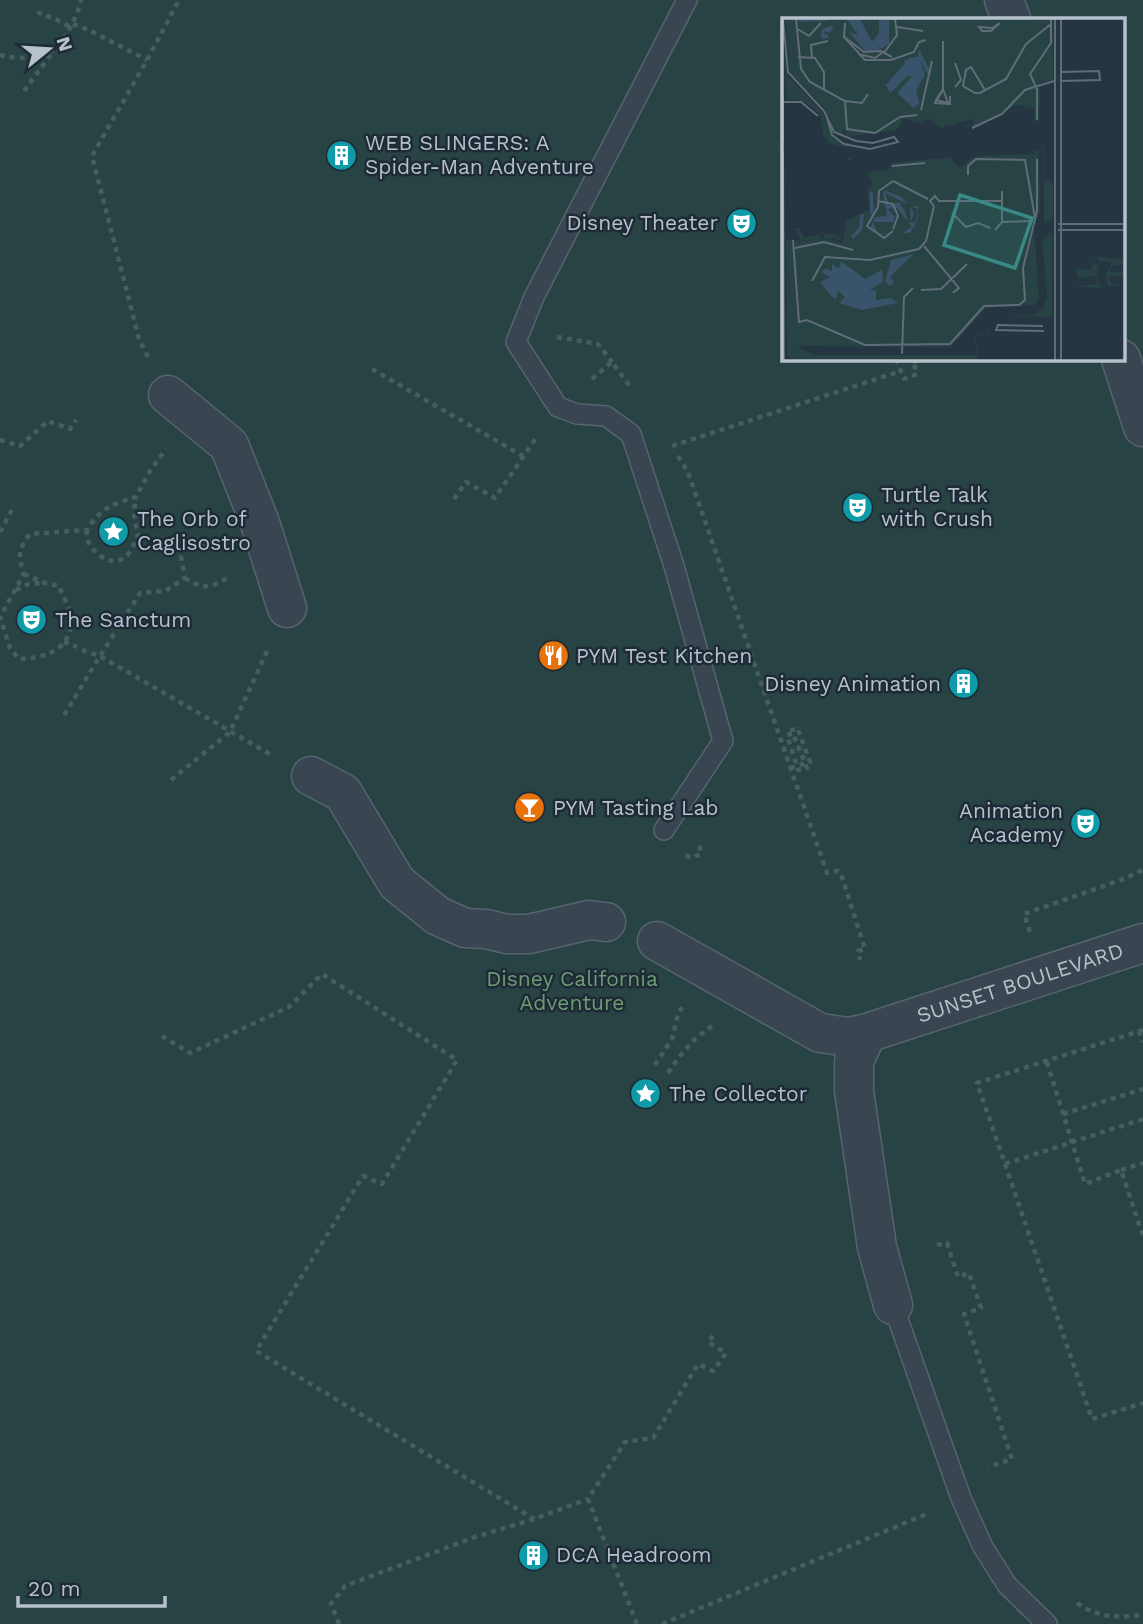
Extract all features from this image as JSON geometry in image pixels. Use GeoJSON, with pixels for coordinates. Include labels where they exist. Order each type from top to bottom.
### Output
{"type":"FeatureCollection","features":[{"type":"Feature","properties":{"kind":"street"},"geometry":{"type":"LineString","coordinates":[[1004,0],[1010,18]]}},
{"type":"Feature","properties":{"kind":"street"},"geometry":{"type":"LineString","coordinates":[[1121,360],[1143,427]]}},
{"type":"Feature","properties":{"kind":"street"},"geometry":{"type":"LineString","coordinates":[[181,405],[229,444],[261,523],[287,608]]}},
{"type":"Feature","properties":{"kind":"street"},"geometry":{"type":"LineString","coordinates":[[295,767],[343,793],[397,883],[438,916],[464,928],[507,934],[529,934],[590,920],[606,922]]}},
{"type":"Feature","properties":{"kind":"street","name":"SUNSET BOULEVARD"},"geometry":{"type":"LineString","coordinates":[[657,941],[820,1033],[849,1037],[1143,943]]}},
{"type":"Feature","properties":{"kind":"street"},"geometry":{"type":"LineString","coordinates":[[882,1028],[854,1061],[853,1074],[866,1254],[893,1305]]}},
{"type":"Feature","properties":{"kind":"lane"},"geometry":{"type":"LineString","coordinates":[[664,830],[723,741],[674,566],[631,434],[606,416],[577,414],[558,407],[516,342],[534,297],[687,0]]}},
{"type":"Feature","properties":{"kind":"lane"},"geometry":{"type":"LineString","coordinates":[[893,1305],[961,1498],[983,1547],[1007,1585],[1047,1624]]}},
{"type":"Feature","properties":{"kind":"path"},"geometry":{"type":"LineString","coordinates":[[24,90],[66,35],[79,11],[81,0]]}},
{"type":"Feature","properties":{"kind":"path"},"geometry":{"type":"LineString","coordinates":[[136,497],[109,506],[93,520],[87,530],[89,543],[100,557],[113,561],[124,558],[133,548],[138,534],[133,508],[136,497],[181,405],[139,340],[92,156],[179,0]]}},
{"type":"Feature","properties":{"kind":"path"},"geometry":{"type":"LineString","coordinates":[[37,12],[91,31],[147,60]]}},
{"type":"Feature","properties":{"kind":"path"},"geometry":{"type":"LineString","coordinates":[[0,55],[36,56],[52,52]]}},
{"type":"Feature","properties":{"kind":"path"},"geometry":{"type":"LineString","coordinates":[[896,360],[904,379],[917,374],[913,360]]}},
{"type":"Feature","properties":{"kind":"path"},"geometry":{"type":"LineString","coordinates":[[372,369],[523,456]]}},
{"type":"Feature","properties":{"kind":"path"},"geometry":{"type":"LineString","coordinates":[[0,440],[20,446],[48,421],[70,429],[76,420]]}},
{"type":"Feature","properties":{"kind":"path"},"geometry":{"type":"LineString","coordinates":[[672,446],[688,471],[827,873],[838,871],[841,874],[865,949],[858,951],[860,960]]}},
{"type":"Feature","properties":{"kind":"path"},"geometry":{"type":"LineString","coordinates":[[64,715],[140,593],[165,591],[186,578],[181,556],[190,538],[205,544],[217,540],[240,512],[253,505]]}},
{"type":"Feature","properties":{"kind":"path"},"geometry":{"type":"LineString","coordinates":[[0,533],[14,506]]}},
{"type":"Feature","properties":{"kind":"path"},"geometry":{"type":"LineString","coordinates":[[24,574],[59,586],[70,612],[69,629],[63,645],[49,654],[19,659],[10,648],[0,617],[24,574],[20,561],[22,544],[30,534],[87,530]]}},
{"type":"Feature","properties":{"kind":"path"},"geometry":{"type":"LineString","coordinates":[[15,590],[29,584],[45,583]]}},
{"type":"Feature","properties":{"kind":"path"},"geometry":{"type":"LineString","coordinates":[[64,642],[100,656],[295,767]]}},
{"type":"Feature","properties":{"kind":"path"},"geometry":{"type":"LineString","coordinates":[[171,780],[230,732],[253,684]]}},
{"type":"Feature","properties":{"kind":"path"},"geometry":{"type":"LineString","coordinates":[[793,734],[787,735],[798,770],[807,768],[792,730],[800,728]]}},
{"type":"Feature","properties":{"kind":"path"},"geometry":{"type":"LineString","coordinates":[[790,768],[797,766]]}},
{"type":"Feature","properties":{"kind":"path"},"geometry":{"type":"LineString","coordinates":[[1031,937],[1024,914],[1143,870]]}},
{"type":"Feature","properties":{"kind":"path"},"geometry":{"type":"LineString","coordinates":[[162,1036],[190,1053],[289,1007],[322,974],[457,1060],[382,1184],[363,1176],[256,1351],[534,1519]]}},
{"type":"Feature","properties":{"kind":"path"},"geometry":{"type":"LineString","coordinates":[[1143,1042],[1141,1030],[977,1083],[1091,1419],[1143,1404]]}},
{"type":"Feature","properties":{"kind":"path"},"geometry":{"type":"LineString","coordinates":[[655,1065],[672,1039]]}},
{"type":"Feature","properties":{"kind":"path"},"geometry":{"type":"LineString","coordinates":[[668,1073],[685,1048]]}},
{"type":"Feature","properties":{"kind":"path"},"geometry":{"type":"LineString","coordinates":[[1047,1062],[1085,1184],[1143,1163]]}},
{"type":"Feature","properties":{"kind":"path"},"geometry":{"type":"LineString","coordinates":[[1063,1114],[1143,1089]]}},
{"type":"Feature","properties":{"kind":"path"},"geometry":{"type":"LineString","coordinates":[[1005,1164],[1143,1119]]}},
{"type":"Feature","properties":{"kind":"path"},"geometry":{"type":"LineString","coordinates":[[1121,1170],[1143,1236]]}},
{"type":"Feature","properties":{"kind":"path"},"geometry":{"type":"LineString","coordinates":[[662,1624],[923,1516],[993,1482],[988,1467],[1012,1459],[964,1314],[981,1308],[969,1273],[958,1276],[947,1243],[937,1245]]}},
{"type":"Feature","properties":{"kind":"path"},"geometry":{"type":"LineString","coordinates":[[339,1624],[331,1604],[345,1586],[475,1537],[588,1499],[625,1442],[653,1438],[698,1364],[713,1371],[726,1353],[708,1342],[713,1336]]}},
{"type":"Feature","properties":{"kind":"path"},"geometry":{"type":"LineString","coordinates":[[588,1499],[638,1624]]}},
{"type":"Feature","properties":{"kind":"path"},"geometry":{"type":"LineString","coordinates":[[1074,1601],[1091,1612],[1115,1618],[1143,1615]]}},
{"type":"Feature","properties":{"kind":"green space","name":"Disney California Adventure"},"geometry":{"type":"Polygon","coordinates":[[[0,0],[1143,0],[1143,1624],[0,1624],[0,0]]]}},
{"type":"Feature","properties":{"kind":"place","name":"WEB SLINGERS: A Spider-Man Adventure"},"geometry":{"type":"Point","coordinates":[342,155]}},
{"type":"Feature","properties":{"kind":"place","name":"Disney Theater"},"geometry":{"type":"Point","coordinates":[741,223]}},
{"type":"Feature","properties":{"kind":"place","name":"Turtle Talk with Crush"},"geometry":{"type":"Point","coordinates":[858,507]}},
{"type":"Feature","properties":{"kind":"place","name":"The Orb of Caglisostro"},"geometry":{"type":"Point","coordinates":[114,531]}},
{"type":"Feature","properties":{"kind":"place","name":"The Sanctum"},"geometry":{"type":"Point","coordinates":[32,620]}},
{"type":"Feature","properties":{"kind":"place","name":"PYM Test Kitchen"},"geometry":{"type":"Point","coordinates":[553,656]}},
{"type":"Feature","properties":{"kind":"place","name":"Disney Animation"},"geometry":{"type":"Point","coordinates":[964,684]}},
{"type":"Feature","properties":{"kind":"place","name":"PYM Tasting Lab"},"geometry":{"type":"Point","coordinates":[530,808]}},
{"type":"Feature","properties":{"kind":"place","name":"Animation Academy"},"geometry":{"type":"Point","coordinates":[1086,823]}},
{"type":"Feature","properties":{"kind":"place","name":"The Collector"},"geometry":{"type":"Point","coordinates":[646,1094]}},
{"type":"Feature","properties":{"kind":"place","name":"DCA Headroom"},"geometry":{"type":"Point","coordinates":[533,1555]}}]}
